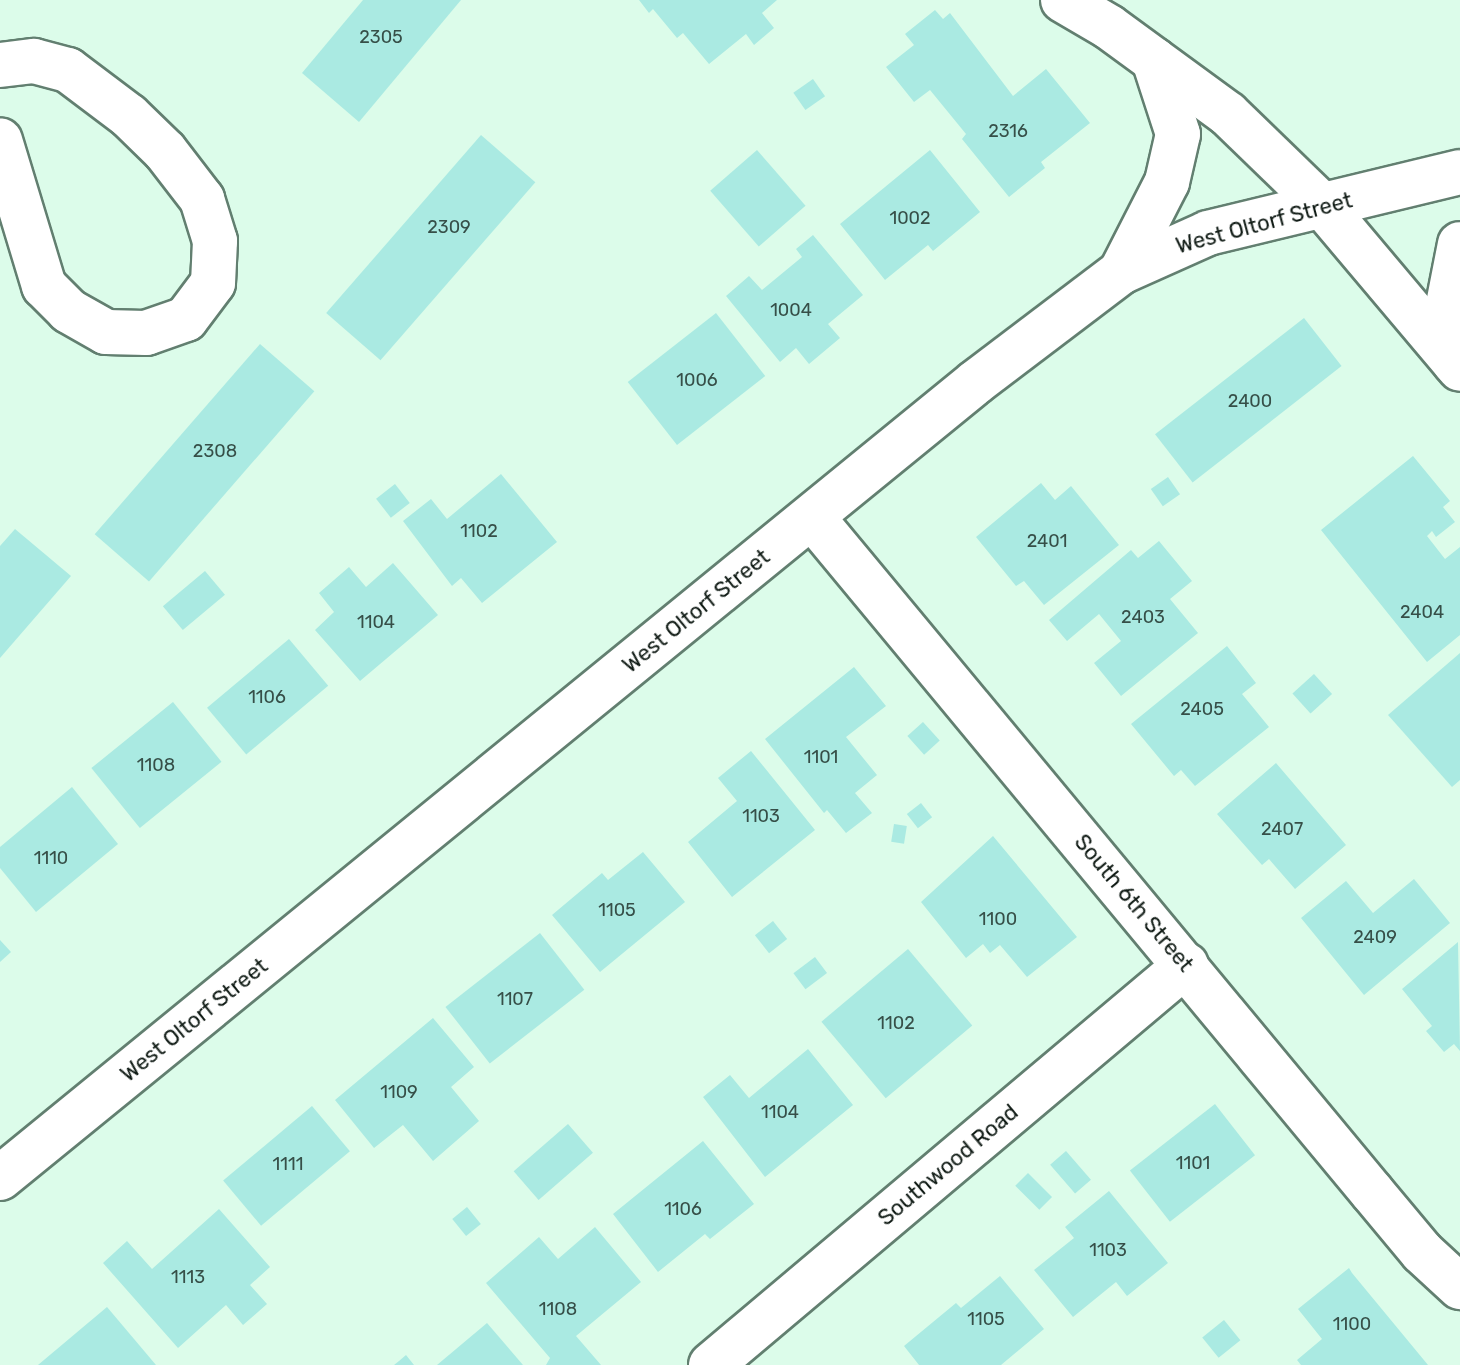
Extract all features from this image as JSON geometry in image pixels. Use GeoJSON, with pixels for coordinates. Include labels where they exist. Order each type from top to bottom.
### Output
{"type":"FeatureCollection","features":[{"type":"Feature","properties":{"kind":"street"},"geometry":{"type":"LineString","coordinates":[[1063,0],[1228,114],[1322,205],[1457,366]]}},
{"type":"Feature","properties":{"kind":"street"},"geometry":{"type":"LineString","coordinates":[[1121,272],[1167,182],[1178,134],[1154,60]]}},
{"type":"Feature","properties":{"kind":"street"},"geometry":{"type":"LineString","coordinates":[[0,65],[34,61],[68,70],[129,116],[165,151],[202,199],[215,241],[213,283],[186,319],[146,333],[106,332],[69,311],[44,286],[0,140]]}},
{"type":"Feature","properties":{"kind":"street","name":"West Oltorf Street"},"geometry":{"type":"LineString","coordinates":[[0,1178],[1057,317],[1121,272],[1208,233],[1460,172]]}},
{"type":"Feature","properties":{"kind":"street"},"geometry":{"type":"LineString","coordinates":[[1457,366],[1448,305],[1460,244]]}},
{"type":"Feature","properties":{"kind":"street","name":"South 6th Street"},"geometry":{"type":"LineString","coordinates":[[812,517],[1422,1252],[1460,1287]]}},
{"type":"Feature","properties":{"kind":"street","name":"Southwood Road"},"geometry":{"type":"LineString","coordinates":[[711,1365],[1186,965]]}},
{"type":"Feature","properties":{"kind":"building"},"geometry":{"type":"Polygon","coordinates":[[[363,0],[461,0],[359,122],[302,73],[363,0]]]}},
{"type":"Feature","properties":{"kind":"building"},"geometry":{"type":"Polygon","coordinates":[[[639,0],[777,0],[762,13],[774,28],[754,45],[746,34],[709,64],[683,33],[677,38],[653,9],[649,13],[639,0]]]}},
{"type":"Feature","properties":{"kind":"building"},"geometry":{"type":"Polygon","coordinates":[[[935,10],[943,19],[950,13],[1013,96],[1046,69],[1090,123],[1041,162],[1045,168],[1009,197],[962,139],[966,134],[930,90],[914,102],[886,67],[914,45],[905,34],[935,10]]]}},
{"type":"Feature","properties":{"kind":"building"},"geometry":{"type":"Polygon","coordinates":[[[813,79],[825,96],[805,110],[793,93],[813,79]]]}},
{"type":"Feature","properties":{"kind":"building"},"geometry":{"type":"Polygon","coordinates":[[[481,135],[535,182],[381,360],[326,313],[481,135]]]}},
{"type":"Feature","properties":{"kind":"building"},"geometry":{"type":"Polygon","coordinates":[[[757,150],[806,206],[759,247],[710,191],[757,150]]]}},
{"type":"Feature","properties":{"kind":"building"},"geometry":{"type":"Polygon","coordinates":[[[930,150],[980,212],[933,251],[928,245],[885,280],[840,224],[930,150]]]}},
{"type":"Feature","properties":{"kind":"building"},"geometry":{"type":"Polygon","coordinates":[[[813,235],[863,295],[828,324],[840,338],[809,364],[796,348],[780,362],[726,296],[749,276],[762,290],[802,257],[796,249],[813,235]]]}},
{"type":"Feature","properties":{"kind":"building"},"geometry":{"type":"Polygon","coordinates":[[[716,313],[765,376],[677,445],[628,382],[716,313]]]}},
{"type":"Feature","properties":{"kind":"building"},"geometry":{"type":"Polygon","coordinates":[[[1304,318],[1342,366],[1193,482],[1155,434],[1304,318]]]}},
{"type":"Feature","properties":{"kind":"building"},"geometry":{"type":"Polygon","coordinates":[[[260,344],[314,391],[149,581],[95,534],[260,344]]]}},
{"type":"Feature","properties":{"kind":"building"},"geometry":{"type":"Polygon","coordinates":[[[1413,456],[1450,501],[1443,507],[1455,522],[1436,537],[1432,531],[1427,536],[1445,559],[1460,547],[1460,635],[1427,662],[1321,530],[1413,456]]]}},
{"type":"Feature","properties":{"kind":"building"},"geometry":{"type":"Polygon","coordinates":[[[501,474],[557,542],[482,603],[461,578],[452,586],[403,521],[431,499],[447,519],[501,474]]]}},
{"type":"Feature","properties":{"kind":"building"},"geometry":{"type":"Polygon","coordinates":[[[1168,477],[1180,494],[1163,506],[1151,489],[1168,477]]]}},
{"type":"Feature","properties":{"kind":"building"},"geometry":{"type":"Polygon","coordinates":[[[1041,483],[1055,500],[1071,486],[1119,545],[1044,605],[1024,581],[1016,586],[976,537],[1041,483]]]}},
{"type":"Feature","properties":{"kind":"building"},"geometry":{"type":"Polygon","coordinates":[[[395,484],[410,503],[391,518],[376,499],[395,484]]]}},
{"type":"Feature","properties":{"kind":"building"},"geometry":{"type":"Polygon","coordinates":[[[15,529],[71,576],[0,658],[0,546],[15,529]]]}},
{"type":"Feature","properties":{"kind":"building"},"geometry":{"type":"Polygon","coordinates":[[[1159,541],[1192,581],[1170,599],[1198,633],[1121,696],[1094,663],[1121,641],[1099,614],[1067,641],[1049,620],[1131,550],[1138,558],[1159,541]]]}},
{"type":"Feature","properties":{"kind":"building"},"geometry":{"type":"Polygon","coordinates":[[[393,563],[438,615],[360,681],[315,630],[334,612],[319,593],[349,567],[366,587],[393,563]]]}},
{"type":"Feature","properties":{"kind":"building"},"geometry":{"type":"Polygon","coordinates":[[[205,571],[225,595],[183,630],[163,606],[205,571]]]}},
{"type":"Feature","properties":{"kind":"building"},"geometry":{"type":"Polygon","coordinates":[[[289,639],[328,686],[246,755],[207,708],[289,639]]]}},
{"type":"Feature","properties":{"kind":"building"},"geometry":{"type":"Polygon","coordinates":[[[1227,646],[1256,683],[1242,694],[1269,727],[1195,786],[1181,770],[1174,776],[1131,724],[1227,646]]]}},
{"type":"Feature","properties":{"kind":"building"},"geometry":{"type":"Polygon","coordinates":[[[1460,653],[1460,780],[1452,787],[1388,715],[1460,653]]]}},
{"type":"Feature","properties":{"kind":"building"},"geometry":{"type":"Polygon","coordinates":[[[854,667],[886,706],[846,737],[877,775],[855,793],[872,813],[846,833],[827,810],[824,813],[765,739],[854,667]]]}},
{"type":"Feature","properties":{"kind":"building"},"geometry":{"type":"Polygon","coordinates":[[[1314,674],[1332,694],[1311,713],[1292,693],[1314,674]]]}},
{"type":"Feature","properties":{"kind":"building"},"geometry":{"type":"Polygon","coordinates":[[[173,702],[221,762],[140,828],[91,768],[173,702]]]}},
{"type":"Feature","properties":{"kind":"building"},"geometry":{"type":"Polygon","coordinates":[[[923,722],[940,741],[924,755],[907,736],[923,722]]]}},
{"type":"Feature","properties":{"kind":"building"},"geometry":{"type":"Polygon","coordinates":[[[751,751],[815,830],[732,897],[688,842],[737,801],[718,778],[751,751]]]}},
{"type":"Feature","properties":{"kind":"building"},"geometry":{"type":"Polygon","coordinates":[[[1276,763],[1346,845],[1295,889],[1269,859],[1262,865],[1217,814],[1276,763]]]}},
{"type":"Feature","properties":{"kind":"building"},"geometry":{"type":"Polygon","coordinates":[[[72,787],[118,844],[36,912],[0,868],[0,847],[72,787]]]}},
{"type":"Feature","properties":{"kind":"building"},"geometry":{"type":"Polygon","coordinates":[[[921,803],[932,817],[918,828],[907,814],[921,803]]]}},
{"type":"Feature","properties":{"kind":"building"},"geometry":{"type":"Polygon","coordinates":[[[894,824],[907,826],[904,844],[891,842],[894,824]]]}},
{"type":"Feature","properties":{"kind":"building"},"geometry":{"type":"Polygon","coordinates":[[[993,836],[1077,937],[1027,977],[1000,945],[990,953],[983,944],[966,958],[921,902],[993,836]]]}},
{"type":"Feature","properties":{"kind":"building"},"geometry":{"type":"Polygon","coordinates":[[[643,852],[685,902],[600,972],[552,915],[602,873],[608,880],[643,852]]]}},
{"type":"Feature","properties":{"kind":"building"},"geometry":{"type":"Polygon","coordinates":[[[1414,879],[1450,923],[1364,995],[1301,918],[1346,881],[1373,913],[1414,879]]]}},
{"type":"Feature","properties":{"kind":"building"},"geometry":{"type":"Polygon","coordinates":[[[773,921],[787,939],[769,953],[755,935],[773,921]]]}},
{"type":"Feature","properties":{"kind":"building"},"geometry":{"type":"Polygon","coordinates":[[[540,933],[584,990],[490,1064],[445,1007],[540,933]]]}},
{"type":"Feature","properties":{"kind":"building"},"geometry":{"type":"Polygon","coordinates":[[[0,940],[11,952],[0,962],[0,940]]]}},
{"type":"Feature","properties":{"kind":"building"},"geometry":{"type":"Polygon","coordinates":[[[1458,942],[1460,1051],[1454,1044],[1444,1052],[1426,1031],[1432,1026],[1402,989],[1458,942]]]}},
{"type":"Feature","properties":{"kind":"building"},"geometry":{"type":"Polygon","coordinates":[[[908,949],[972,1026],[886,1098],[821,1022],[908,949]]]}},
{"type":"Feature","properties":{"kind":"building"},"geometry":{"type":"Polygon","coordinates":[[[815,957],[827,973],[805,989],[793,973],[815,957]]]}},
{"type":"Feature","properties":{"kind":"building"},"geometry":{"type":"Polygon","coordinates":[[[433,1018],[474,1067],[451,1087],[479,1121],[433,1161],[403,1125],[374,1148],[335,1100],[433,1018]]]}},
{"type":"Feature","properties":{"kind":"building"},"geometry":{"type":"Polygon","coordinates":[[[808,1049],[853,1105],[765,1177],[703,1097],[730,1075],[749,1098],[808,1049]]]}},
{"type":"Feature","properties":{"kind":"building"},"geometry":{"type":"Polygon","coordinates":[[[1215,1104],[1255,1155],[1170,1222],[1130,1170],[1215,1104]]]}},
{"type":"Feature","properties":{"kind":"building"},"geometry":{"type":"Polygon","coordinates":[[[312,1106],[350,1151],[261,1226],[223,1181],[312,1106]]]}},
{"type":"Feature","properties":{"kind":"building"},"geometry":{"type":"Polygon","coordinates":[[[568,1124],[593,1153],[539,1200],[514,1171],[568,1124]]]}},
{"type":"Feature","properties":{"kind":"building"},"geometry":{"type":"Polygon","coordinates":[[[703,1141],[754,1204],[710,1239],[705,1234],[658,1272],[613,1214],[703,1141]]]}},
{"type":"Feature","properties":{"kind":"building"},"geometry":{"type":"Polygon","coordinates":[[[1066,1151],[1091,1180],[1075,1193],[1050,1165],[1066,1151]]]}},
{"type":"Feature","properties":{"kind":"building"},"geometry":{"type":"Polygon","coordinates":[[[1028,1173],[1052,1197],[1039,1210],[1015,1186],[1028,1173]]]}},
{"type":"Feature","properties":{"kind":"building"},"geometry":{"type":"Polygon","coordinates":[[[1109,1191],[1168,1263],[1127,1296],[1116,1282],[1073,1317],[1034,1270],[1074,1238],[1065,1227],[1109,1191]]]}},
{"type":"Feature","properties":{"kind":"building"},"geometry":{"type":"Polygon","coordinates":[[[467,1207],[481,1224],[466,1236],[452,1219],[467,1207]]]}},
{"type":"Feature","properties":{"kind":"building"},"geometry":{"type":"Polygon","coordinates":[[[219,1209],[270,1267],[250,1285],[267,1304],[243,1325],[226,1305],[178,1348],[103,1263],[127,1241],[152,1269],[219,1209]]]}},
{"type":"Feature","properties":{"kind":"building"},"geometry":{"type":"Polygon","coordinates":[[[595,1227],[641,1282],[576,1336],[601,1365],[546,1365],[550,1358],[486,1283],[539,1237],[558,1259],[595,1227]]]}},
{"type":"Feature","properties":{"kind":"building"},"geometry":{"type":"Polygon","coordinates":[[[1349,1268],[1428,1365],[1301,1365],[1297,1360],[1322,1339],[1298,1309],[1349,1268]]]}},
{"type":"Feature","properties":{"kind":"building"},"geometry":{"type":"Polygon","coordinates":[[[1000,1276],[1044,1329],[1001,1365],[919,1365],[904,1346],[956,1303],[961,1308],[1000,1276]]]}},
{"type":"Feature","properties":{"kind":"building"},"geometry":{"type":"Polygon","coordinates":[[[107,1307],[156,1365],[38,1365],[107,1307]]]}},
{"type":"Feature","properties":{"kind":"building"},"geometry":{"type":"Polygon","coordinates":[[[1224,1320],[1240,1340],[1219,1358],[1202,1338],[1224,1320]]]}},
{"type":"Feature","properties":{"kind":"building"},"geometry":{"type":"Polygon","coordinates":[[[487,1323],[523,1365],[437,1365],[487,1323]]]}},
{"type":"Feature","properties":{"kind":"building"},"geometry":{"type":"Polygon","coordinates":[[[406,1355],[414,1365],[394,1365],[399,1361],[406,1355]]]}}]}
